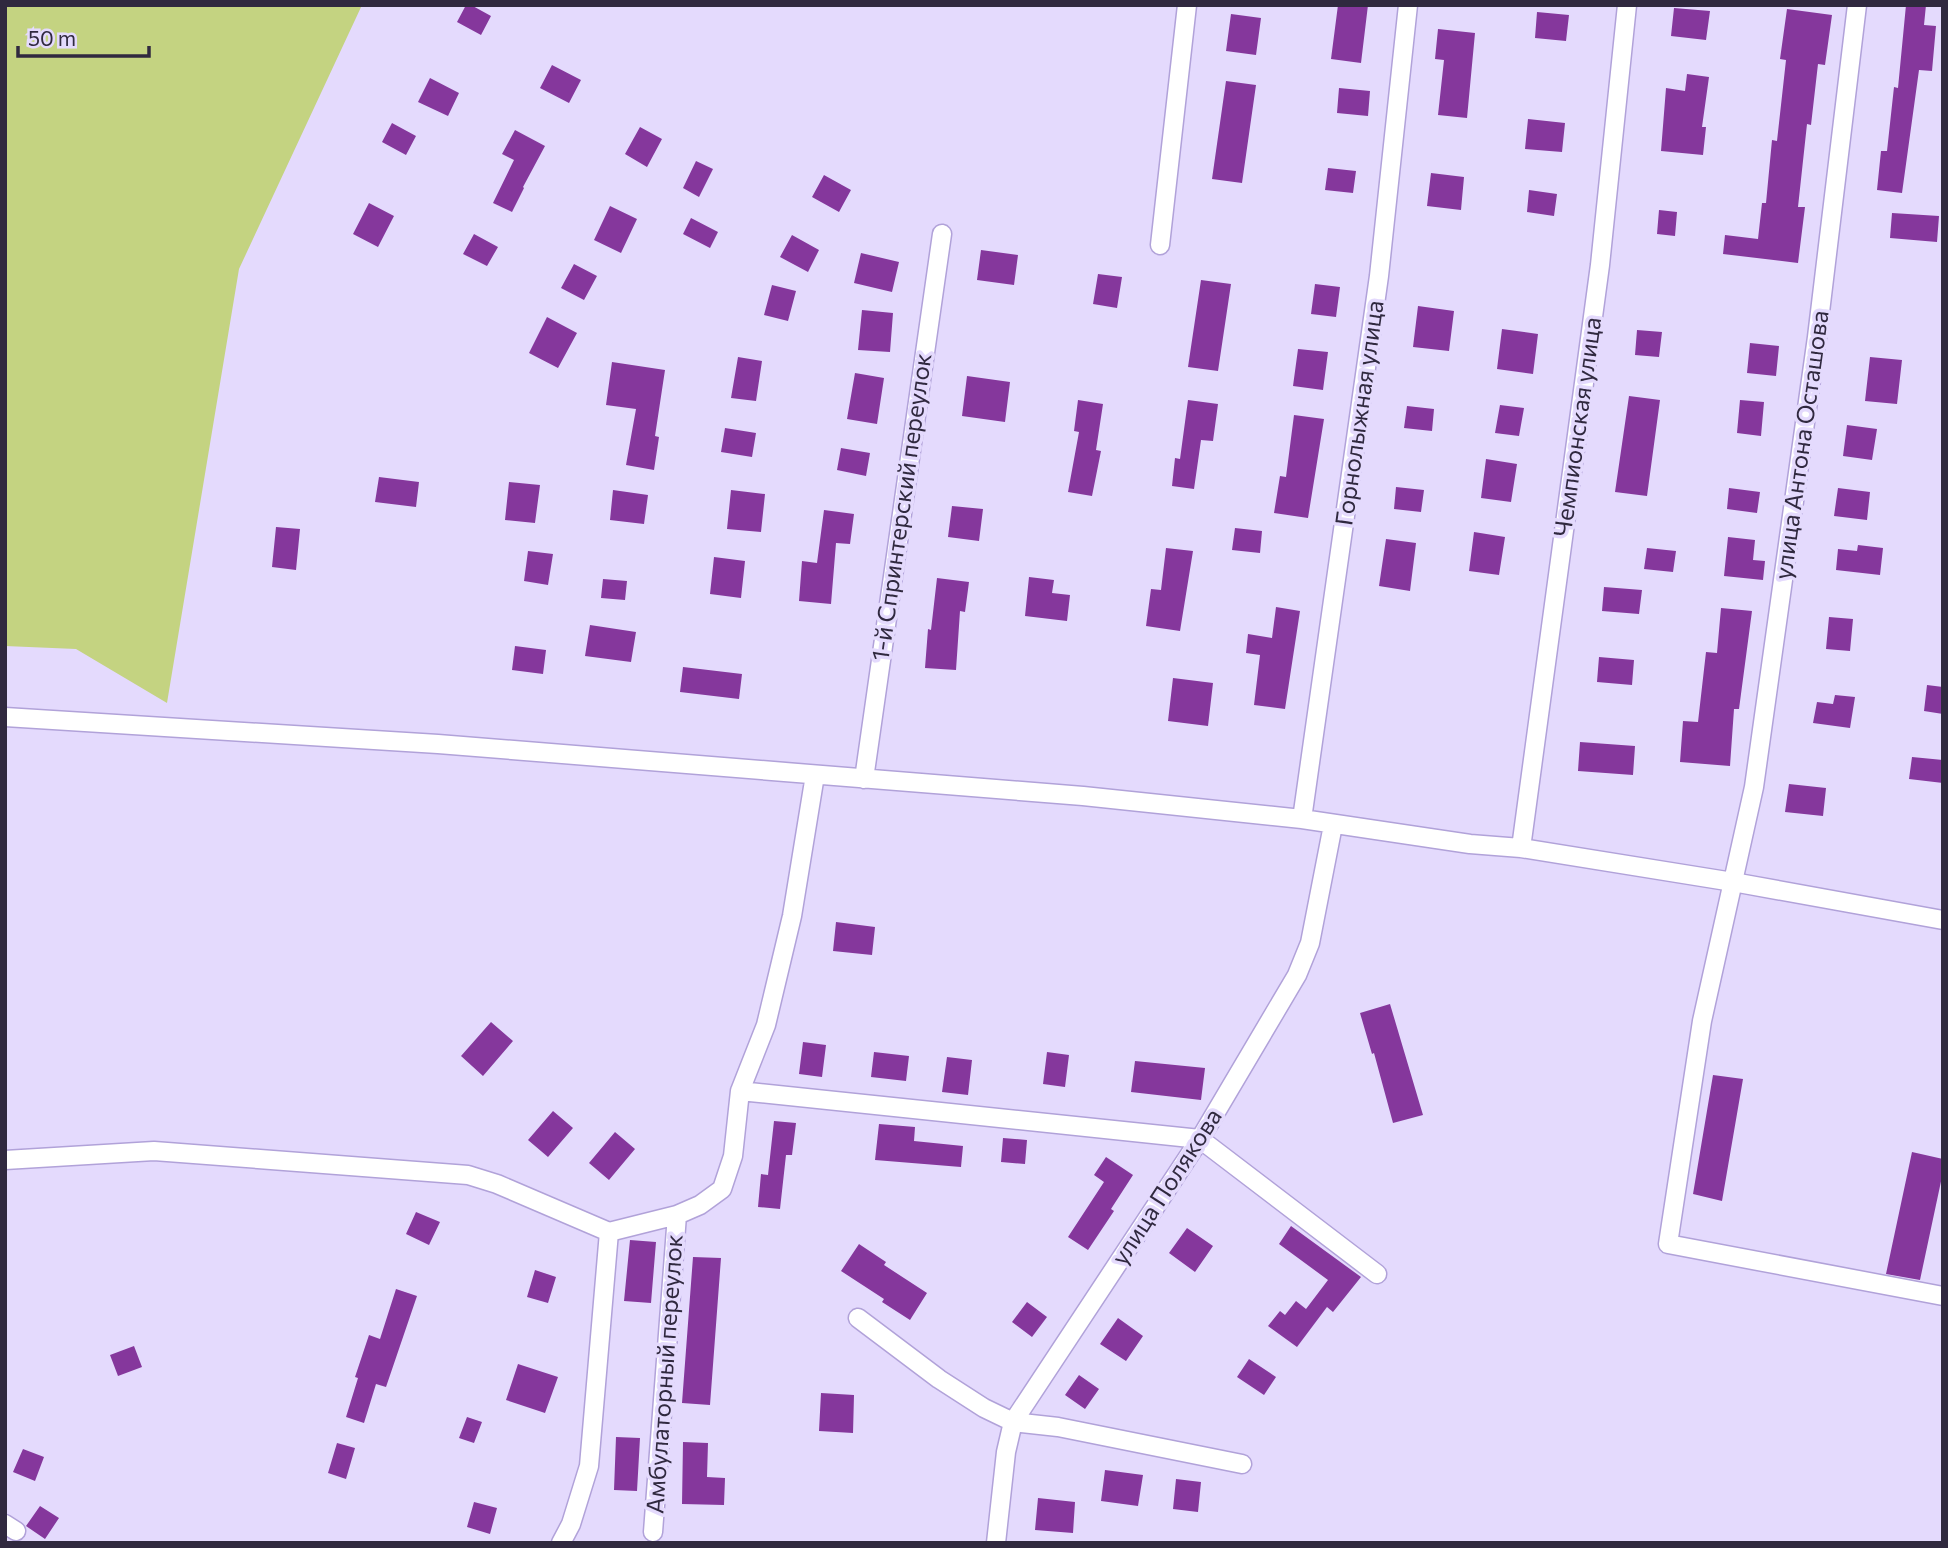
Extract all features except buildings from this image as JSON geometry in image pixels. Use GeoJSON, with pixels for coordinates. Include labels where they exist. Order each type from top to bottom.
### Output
{"type":"FeatureCollection","features":[{"type":"Feature","properties":{"kind":"street"},"geometry":{"type":"LineString","coordinates":[[1160,245],[1187,5]]}},
{"type":"Feature","properties":{"kind":"street","name":"Горнолыжная улица"},"geometry":{"type":"LineString","coordinates":[[1302,820],[1379,276],[1408,5]]}},
{"type":"Feature","properties":{"kind":"street","name":"Чемпионская улица"},"geometry":{"type":"LineString","coordinates":[[1521,848],[1600,265],[1626,5]]}},
{"type":"Feature","properties":{"kind":"street","name":"улица Антона Осташова"},"geometry":{"type":"LineString","coordinates":[[1857,5],[1817,337],[1754,787],[1702,1021],[1668,1244],[1943,1296]]}},
{"type":"Feature","properties":{"kind":"street","name":"1-й Спринтерский переулок"},"geometry":{"type":"LineString","coordinates":[[864,779],[942,234]]}},
{"type":"Feature","properties":{"kind":"street"},"geometry":{"type":"LineString","coordinates":[[5,717],[438,744],[1083,796],[1521,848],[1733,882],[1943,920]]}},
{"type":"Feature","properties":{"kind":"street"},"geometry":{"type":"LineString","coordinates":[[5,1170],[14,1160],[154,1151],[468,1175],[497,1184],[609,1232],[677,1215],[700,1205],[722,1189],[733,1156],[740,1091],[766,1025],[790,928],[815,775]]}},
{"type":"Feature","properties":{"kind":"street","name":"улица Полякова"},"geometry":{"type":"LineString","coordinates":[[996,1543],[1006,1452],[1013,1422],[1200,1139],[1297,975],[1310,943],[1333,825]]}},
{"type":"Feature","properties":{"kind":"street"},"geometry":{"type":"LineString","coordinates":[[740,1091],[1200,1139],[1377,1274]]}},
{"type":"Feature","properties":{"kind":"street","name":"Амбулаторный переулок"},"geometry":{"type":"LineString","coordinates":[[653,1532],[677,1215]]}},
{"type":"Feature","properties":{"kind":"street"},"geometry":{"type":"LineString","coordinates":[[561,1543],[571,1524],[589,1466],[609,1232]]}},
{"type":"Feature","properties":{"kind":"street"},"geometry":{"type":"LineString","coordinates":[[859,1318],[939,1379],[984,1408],[1013,1422],[1058,1427],[1241,1464]]}},
{"type":"Feature","properties":{"kind":"green space"},"geometry":{"type":"Polygon","coordinates":[[[5,5],[362,5],[239,269],[167,703],[76,649],[5,646],[5,5]]]}}]}
